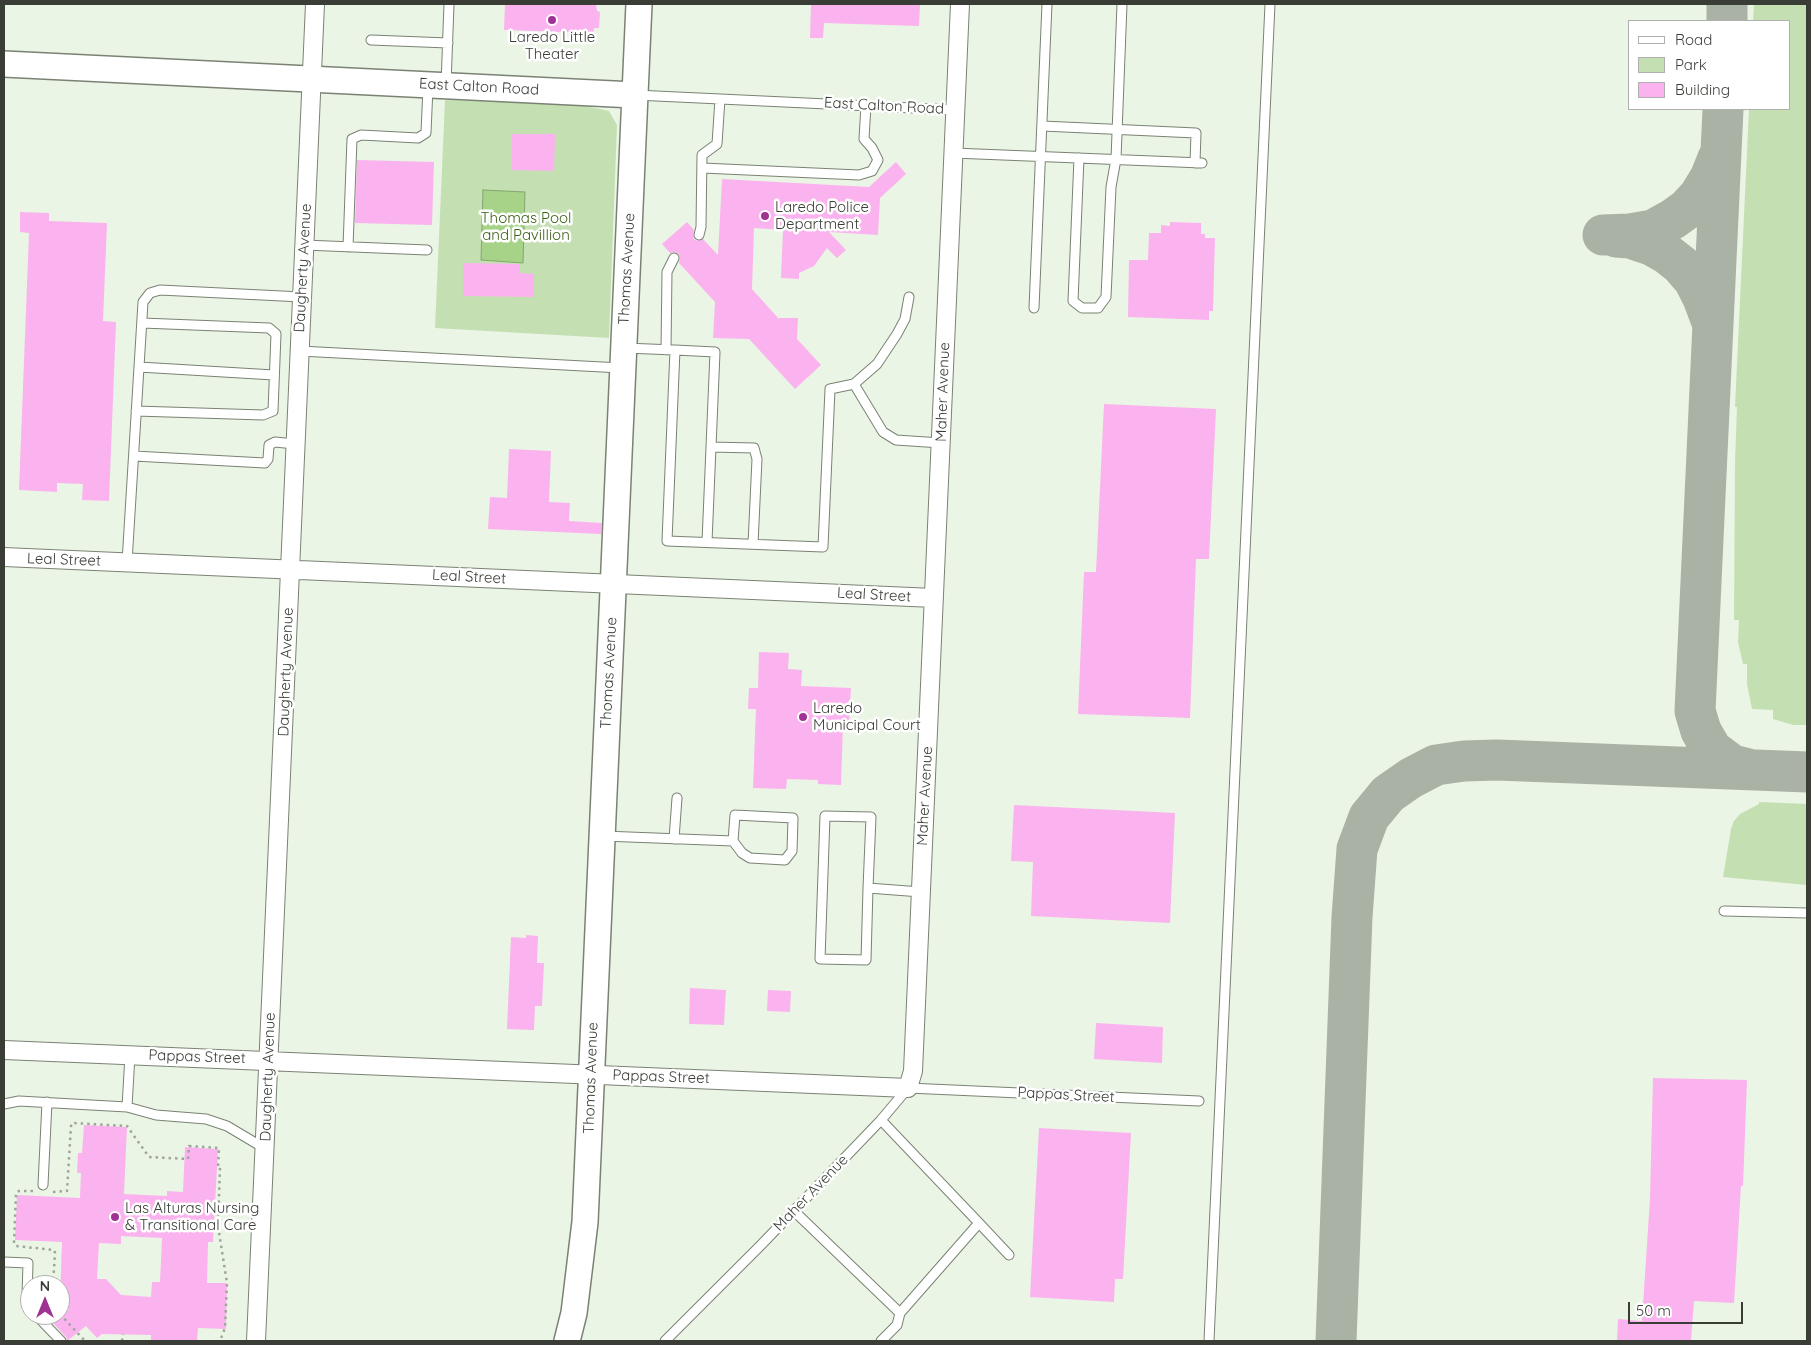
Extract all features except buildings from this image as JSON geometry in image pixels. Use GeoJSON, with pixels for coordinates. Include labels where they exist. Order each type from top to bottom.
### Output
{"type":"FeatureCollection","features":[{"type":"Feature","properties":{"kind":"street","name":"Daugherty Avenue"},"geometry":{"type":"LineString","coordinates":[[256,1341],[315,4]]}},
{"type":"Feature","properties":{"kind":"street","name":"Thomas Avenue"},"geometry":{"type":"LineString","coordinates":[[567,1341],[574,1313],[584,1238],[639,4]]}},
{"type":"Feature","properties":{"kind":"street","name":"Maher Avenue"},"geometry":{"type":"LineString","coordinates":[[908,1088],[913,1071],[960,4]]}},
{"type":"Feature","properties":{"kind":"street","name":"East Calton Road"},"geometry":{"type":"LineString","coordinates":[[4,64],[634,94]]}},
{"type":"Feature","properties":{"kind":"street","name":"Leal Street"},"geometry":{"type":"LineString","coordinates":[[4,557],[934,598]]}},
{"type":"Feature","properties":{"kind":"street","name":"Pappas Street"},"geometry":{"type":"LineString","coordinates":[[4,1050],[908,1088]]}},
{"type":"Feature","properties":{"kind":"lane"},"geometry":{"type":"LineString","coordinates":[[348,246],[352,139],[361,135],[418,138],[426,133],[448,43],[449,4]]}},
{"type":"Feature","properties":{"kind":"lane"},"geometry":{"type":"LineString","coordinates":[[1034,308],[1047,4]]}},
{"type":"Feature","properties":{"kind":"lane"},"geometry":{"type":"LineString","coordinates":[[1078,158],[1073,301],[1082,308],[1098,308],[1106,297],[1111,187],[1116,159],[1122,4]]}},
{"type":"Feature","properties":{"kind":"lane"},"geometry":{"type":"LineString","coordinates":[[1210,1341],[1270,4]]}},
{"type":"Feature","properties":{"kind":"lane"},"geometry":{"type":"LineString","coordinates":[[371,40],[448,43]]}},
{"type":"Feature","properties":{"kind":"lane","name":"East Calton Road"},"geometry":{"type":"LineString","coordinates":[[634,94],[955,110]]}},
{"type":"Feature","properties":{"kind":"lane"},"geometry":{"type":"LineString","coordinates":[[699,235],[701,227],[702,155],[717,144],[720,99]]}},
{"type":"Feature","properties":{"kind":"lane"},"geometry":{"type":"LineString","coordinates":[[702,168],[859,175],[872,171],[878,160],[872,148],[864,139],[866,106]]}},
{"type":"Feature","properties":{"kind":"lane"},"geometry":{"type":"LineString","coordinates":[[953,153],[1199,163],[1196,133],[1042,126]]}},
{"type":"Feature","properties":{"kind":"lane"},"geometry":{"type":"LineString","coordinates":[[304,244],[427,250]]}},
{"type":"Feature","properties":{"kind":"lane"},"geometry":{"type":"LineString","coordinates":[[674,258],[668,272],[671,350],[668,541],[823,547],[830,389],[854,384],[877,364],[905,319],[909,297]]}},
{"type":"Feature","properties":{"kind":"lane"},"geometry":{"type":"LineString","coordinates":[[128,562],[143,302],[150,293],[160,290],[302,297]]}},
{"type":"Feature","properties":{"kind":"lane"},"geometry":{"type":"LineString","coordinates":[[136,410],[263,415],[272,411],[276,334],[269,328],[142,323]]}},
{"type":"Feature","properties":{"kind":"lane"},"geometry":{"type":"LineString","coordinates":[[300,351],[623,358],[671,350],[715,352],[708,542]]}},
{"type":"Feature","properties":{"kind":"lane"},"geometry":{"type":"LineString","coordinates":[[139,367],[274,375]]}},
{"type":"Feature","properties":{"kind":"lane"},"geometry":{"type":"LineString","coordinates":[[854,384],[884,432],[896,440],[941,443]]}},
{"type":"Feature","properties":{"kind":"lane"},"geometry":{"type":"LineString","coordinates":[[134,456],[265,463],[268,459],[269,445],[276,442],[296,444]]}},
{"type":"Feature","properties":{"kind":"lane"},"geometry":{"type":"LineString","coordinates":[[711,446],[754,448],[757,459],[753,544]]}},
{"type":"Feature","properties":{"kind":"lane"},"geometry":{"type":"LineString","coordinates":[[674,839],[677,798]]}},
{"type":"Feature","properties":{"kind":"lane"},"geometry":{"type":"LineString","coordinates":[[734,815],[793,818],[792,850],[785,860],[750,858],[742,853],[733,841],[734,815]]}},
{"type":"Feature","properties":{"kind":"lane"},"geometry":{"type":"LineString","coordinates":[[825,816],[871,817],[868,888],[866,960],[820,959],[825,816]]}},
{"type":"Feature","properties":{"kind":"lane"},"geometry":{"type":"LineString","coordinates":[[602,836],[733,841]]}},
{"type":"Feature","properties":{"kind":"lane"},"geometry":{"type":"LineString","coordinates":[[868,888],[921,892]]}},
{"type":"Feature","properties":{"kind":"lane"},"geometry":{"type":"LineString","coordinates":[[1724,910],[1807,914]]}},
{"type":"Feature","properties":{"kind":"lane"},"geometry":{"type":"LineString","coordinates":[[128,1107],[130,1055]]}},
{"type":"Feature","properties":{"kind":"lane","name":"Pappas Street"},"geometry":{"type":"LineString","coordinates":[[908,1088],[1199,1101]]}},
{"type":"Feature","properties":{"kind":"lane","name":"Maher Avenue"},"geometry":{"type":"LineString","coordinates":[[672,1339],[881,1120],[908,1088]]}},
{"type":"Feature","properties":{"kind":"lane"},"geometry":{"type":"LineString","coordinates":[[4,1104],[19,1101],[128,1107],[156,1114],[206,1119],[227,1126],[265,1148]]}},
{"type":"Feature","properties":{"kind":"lane"},"geometry":{"type":"LineString","coordinates":[[42,1190],[46,1102]]}},
{"type":"Feature","properties":{"kind":"lane"},"geometry":{"type":"LineString","coordinates":[[881,1120],[1009,1255]]}},
{"type":"Feature","properties":{"kind":"lane"},"geometry":{"type":"LineString","coordinates":[[794,1211],[900,1313]]}},
{"type":"Feature","properties":{"kind":"lane"},"geometry":{"type":"LineString","coordinates":[[881,1341],[897,1325],[900,1313],[979,1223]]}},
{"type":"Feature","properties":{"kind":"lane"},"geometry":{"type":"LineString","coordinates":[[4,1262],[28,1263],[28,1275]]}},
{"type":"Feature","properties":{"kind":"lane"},"geometry":{"type":"LineString","coordinates":[[45,1325],[60,1341]]}},
{"type":"Feature","properties":{"kind":"path"},"geometry":{"type":"LineString","coordinates":[[54,1275],[54,1250],[16,1246],[14,1243],[16,1193],[19,1191],[42,1190],[64,1193],[67,1191],[72,1123],[127,1126],[149,1157],[188,1159],[189,1146],[219,1148],[218,1226],[227,1283],[226,1328],[220,1341]]}},
{"type":"Feature","properties":{"kind":"path"},"geometry":{"type":"LineString","coordinates":[[70,1325],[85,1341]]}},
{"type":"Feature","properties":{"kind":"path"},"geometry":{"type":"LineString","coordinates":[[122,1341],[123,1334]]}},
{"type":"Feature","properties":{"kind":"green space"},"geometry":{"type":"Polygon","coordinates":[[[1754,4],[1807,4],[1807,725],[1793,725],[1773,719],[1773,710],[1752,709],[1747,684],[1747,664],[1743,664],[1738,642],[1739,620],[1734,620],[1737,407],[1735,407],[1749,110],[1791,110],[1791,20],[1753,20],[1754,4]]]}},
{"type":"Feature","properties":{"kind":"green space","name":"Thomas Pool and Pavillion"},"geometry":{"type":"Polygon","coordinates":[[[445,100],[576,104],[609,111],[617,125],[609,338],[435,328],[445,100]]]}},
{"type":"Feature","properties":{"kind":"green space"},"geometry":{"type":"Polygon","coordinates":[[[1759,802],[1807,804],[1807,885],[1723,877],[1734,821],[1740,814],[1759,804],[1759,802]]]}},
{"type":"Feature","properties":{"kind":"shaded area"},"geometry":{"type":"Polygon","coordinates":[[[483,190],[525,192],[523,263],[481,260],[483,190]]]}},
{"type":"Feature","properties":{"kind":"taxiway"},"geometry":{"type":"LineString","coordinates":[[1727,4],[1727,20]]}},
{"type":"Feature","properties":{"kind":"taxiway"},"geometry":{"type":"LineString","coordinates":[[1723,110],[1695,711],[1701,731],[1712,750],[1732,765],[1748,769]]}},
{"type":"Feature","properties":{"kind":"taxiway"},"geometry":{"type":"LineString","coordinates":[[1603,235],[1630,234],[1653,230],[1673,219],[1687,209],[1699,196],[1710,178],[1718,158]]}},
{"type":"Feature","properties":{"kind":"taxiway"},"geometry":{"type":"LineString","coordinates":[[1616,237],[1630,238],[1651,245],[1681,265],[1694,280],[1712,322]]}},
{"type":"Feature","properties":{"kind":"taxiway"},"geometry":{"type":"LineString","coordinates":[[1336,1341],[1352,917],[1357,849],[1369,817],[1388,794],[1411,778],[1436,765],[1464,761],[1497,760],[1807,772]]}},
{"type":"Feature","properties":{"kind":"place","name":"Laredo Little Theater"},"geometry":{"type":"Point","coordinates":[552,20]}},
{"type":"Feature","properties":{"kind":"place","name":"Laredo Police Department"},"geometry":{"type":"Point","coordinates":[765,216]}},
{"type":"Feature","properties":{"kind":"place","name":"Laredo Municipal Court"},"geometry":{"type":"Point","coordinates":[803,717]}},
{"type":"Feature","properties":{"kind":"place","name":"Las Alturas Nursing & Transitional Care"},"geometry":{"type":"Point","coordinates":[115,1217]}}]}
